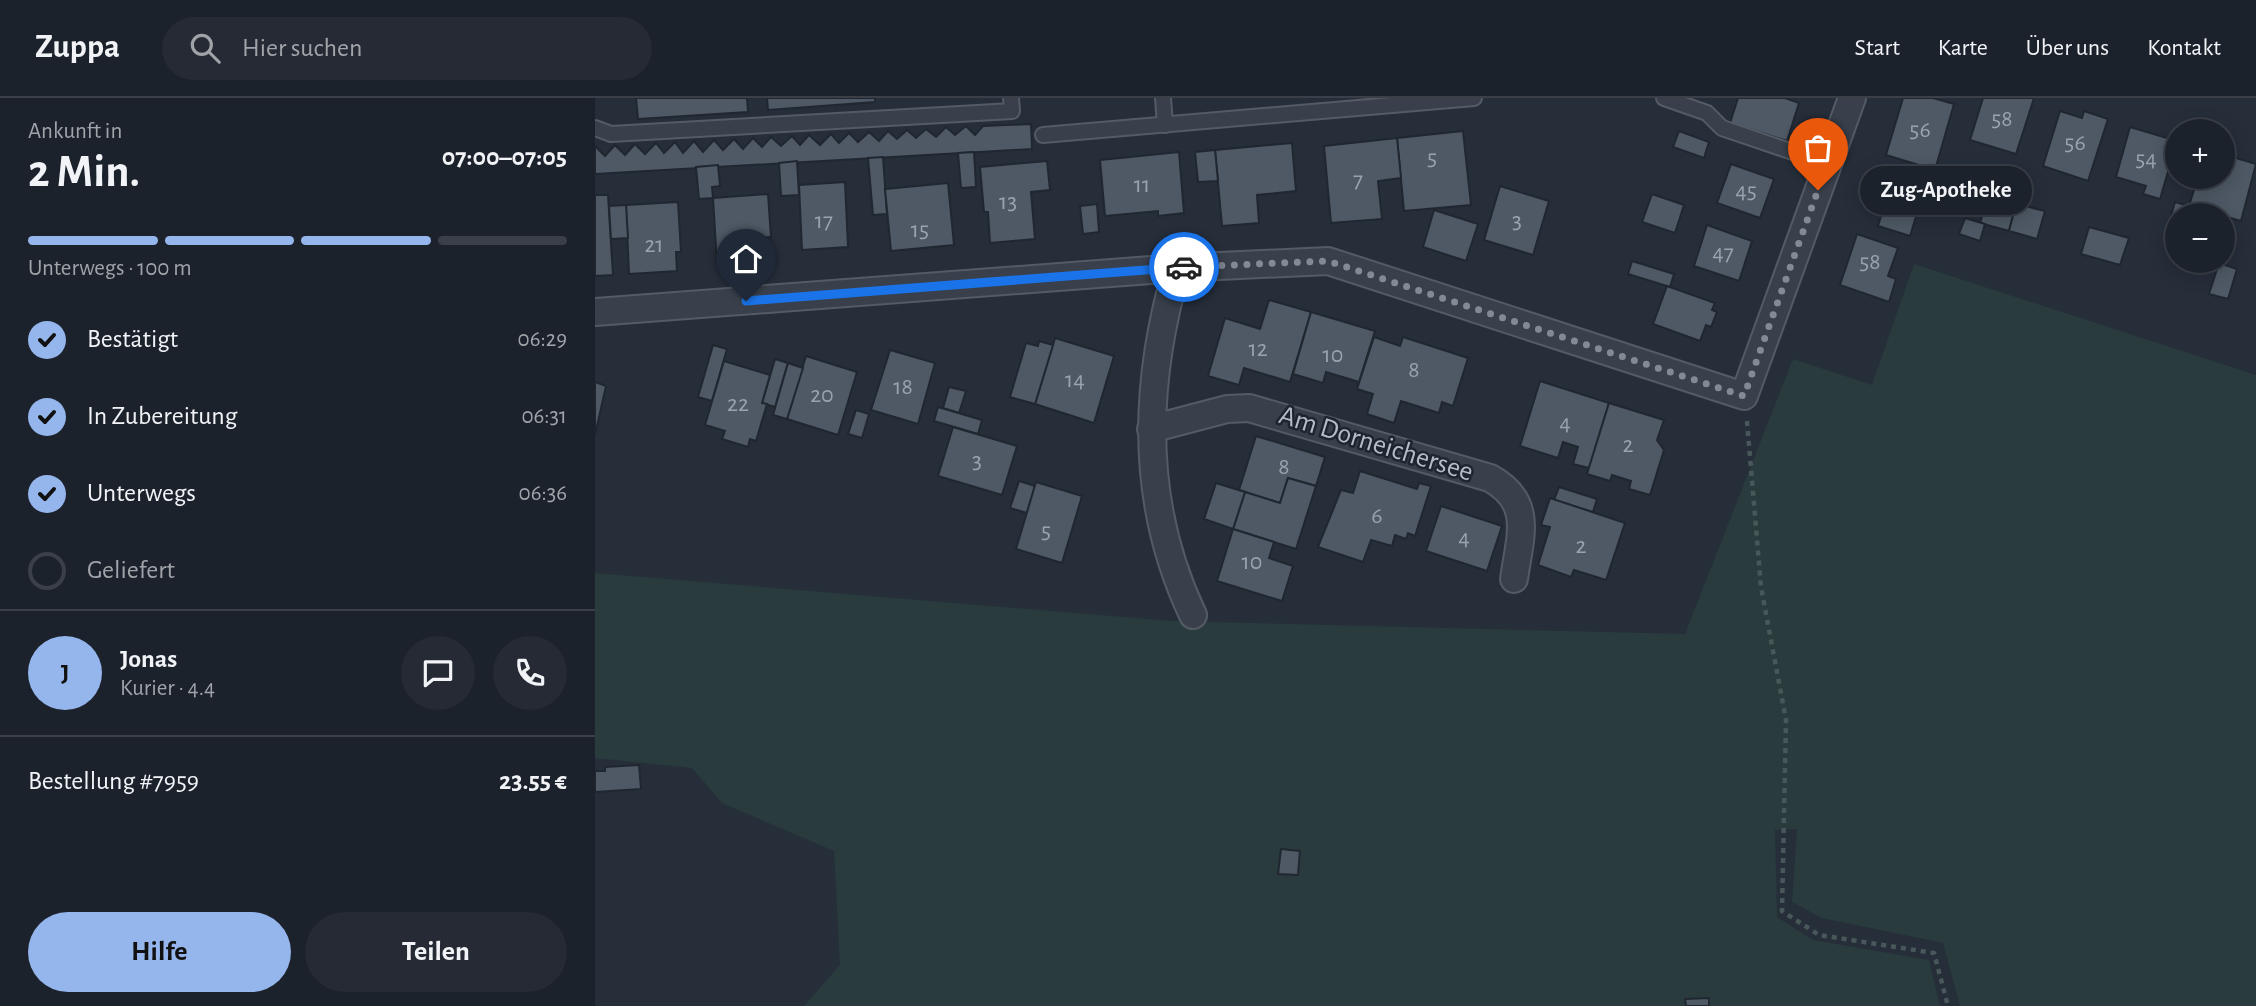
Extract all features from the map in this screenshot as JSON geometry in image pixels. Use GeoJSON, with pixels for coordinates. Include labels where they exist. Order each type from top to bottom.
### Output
{"type":"FeatureCollection","features":[{"type":"Feature","properties":{"kind":"street"},"geometry":{"type":"LineString","coordinates":[[595,312],[1177,268],[1328,261],[1744,396],[1853,98]]}},
{"type":"Feature","properties":{"kind":"street"},"geometry":{"type":"LineString","coordinates":[[1177,268],[1157,348],[1150,429],[1157,506],[1172,567],[1193,615]]}},
{"type":"Feature","properties":{"kind":"street","name":"Am Dorneichersee"},"geometry":{"type":"LineString","coordinates":[[1150,429],[1227,409],[1249,408],[1490,478],[1505,486],[1516,498],[1520,513],[1514,579]]}},
{"type":"Feature","properties":{"kind":"lane"},"geometry":{"type":"LineString","coordinates":[[595,128],[611,134],[1011,111],[1011,98]]}},
{"type":"Feature","properties":{"kind":"lane"},"geometry":{"type":"LineString","coordinates":[[1163,98],[1165,125]]}},
{"type":"Feature","properties":{"kind":"lane"},"geometry":{"type":"LineString","coordinates":[[1042,135],[1419,100],[1474,98]]}},
{"type":"Feature","properties":{"kind":"lane"},"geometry":{"type":"LineString","coordinates":[[1664,98],[1707,113],[1722,128],[1828,164]]}},
{"type":"Feature","properties":{"kind":"path"},"geometry":{"type":"LineString","coordinates":[[1744,396],[1761,587],[1786,720],[1782,911],[1819,935],[1934,953],[1948,1006]]}},
{"type":"Feature","properties":{"kind":"shaded area"},"geometry":{"type":"Polygon","coordinates":[[[1914,264],[2256,375],[2256,1006],[1960,1006],[1943,943],[1822,918],[1792,902],[1797,829],[1775,830],[1777,917],[1813,940],[1929,960],[1940,1006],[804,1006],[840,965],[834,851],[722,803],[692,768],[595,758],[595,573],[1172,621],[1685,634],[1793,359],[1872,385],[1914,264]]]}},
{"type":"Feature","properties":{"kind":"building"},"geometry":{"type":"Polygon","coordinates":[[[636,98],[747,98],[748,112],[638,119],[636,98]]]}},
{"type":"Feature","properties":{"kind":"building"},"geometry":{"type":"Polygon","coordinates":[[[767,98],[875,98],[875,102],[768,110],[767,98]]]}},
{"type":"Feature","properties":{"kind":"building"},"geometry":{"type":"Polygon","coordinates":[[[1738,98],[1785,98],[1799,103],[1787,141],[1730,123],[1738,98]]]}},
{"type":"Feature","properties":{"kind":"building"},"geometry":{"type":"Polygon","coordinates":[[[1903,98],[1933,98],[1954,104],[1935,170],[1886,155],[1903,98]]]}},
{"type":"Feature","properties":{"kind":"building"},"geometry":{"type":"Polygon","coordinates":[[[1983,98],[2034,98],[2016,154],[1970,140],[1983,98]]]}},
{"type":"Feature","properties":{"kind":"building"},"geometry":{"type":"Polygon","coordinates":[[[2060,111],[2082,118],[2084,111],[2108,119],[2088,181],[2043,166],[2060,111]]]}},
{"type":"Feature","properties":{"kind":"building"},"geometry":{"type":"Polygon","coordinates":[[[1031,124],[1032,149],[595,174],[595,146],[605,156],[615,145],[625,155],[635,144],[645,154],[656,143],[664,153],[675,142],[683,153],[694,141],[703,152],[714,140],[723,150],[734,139],[743,149],[753,138],[762,147],[771,137],[781,146],[792,136],[800,145],[809,135],[820,145],[831,134],[839,143],[849,133],[858,142],[869,132],[879,141],[888,131],[897,139],[907,130],[916,138],[926,129],[936,137],[946,127],[955,135],[966,126],[975,135],[983,126],[1031,124]]]}},
{"type":"Feature","properties":{"kind":"building"},"geometry":{"type":"Polygon","coordinates":[[[2130,127],[2165,137],[2165,182],[2160,199],[2143,194],[2146,186],[2116,177],[2130,127]]]}},
{"type":"Feature","properties":{"kind":"building"},"geometry":{"type":"Polygon","coordinates":[[[1463,131],[1471,205],[1404,211],[1397,138],[1463,131]]]}},
{"type":"Feature","properties":{"kind":"building"},"geometry":{"type":"Polygon","coordinates":[[[1679,131],[1709,142],[1704,158],[1673,147],[1679,131]]]}},
{"type":"Feature","properties":{"kind":"building"},"geometry":{"type":"Polygon","coordinates":[[[1397,138],[1401,178],[1378,181],[1382,219],[1331,223],[1324,146],[1397,138]]]}},
{"type":"Feature","properties":{"kind":"building"},"geometry":{"type":"Polygon","coordinates":[[[1292,143],[1296,191],[1257,195],[1259,223],[1222,226],[1215,150],[1292,143]]]}},
{"type":"Feature","properties":{"kind":"building"},"geometry":{"type":"Polygon","coordinates":[[[1215,150],[1218,181],[1198,182],[1195,152],[1215,150]]]}},
{"type":"Feature","properties":{"kind":"building"},"geometry":{"type":"Polygon","coordinates":[[[974,152],[976,187],[961,188],[958,153],[974,152]]]}},
{"type":"Feature","properties":{"kind":"building"},"geometry":{"type":"Polygon","coordinates":[[[1179,152],[1184,213],[1158,216],[1158,211],[1105,216],[1100,160],[1179,152]]]}},
{"type":"Feature","properties":{"kind":"building"},"geometry":{"type":"Polygon","coordinates":[[[883,157],[887,214],[873,215],[868,158],[883,157]]]}},
{"type":"Feature","properties":{"kind":"building"},"geometry":{"type":"Polygon","coordinates":[[[2235,158],[2256,164],[2241,221],[2235,219],[2235,203],[2190,203],[2194,189],[2235,189],[2235,158]]]}},
{"type":"Feature","properties":{"kind":"building"},"geometry":{"type":"Polygon","coordinates":[[[797,161],[799,195],[781,196],[779,163],[797,161]]]}},
{"type":"Feature","properties":{"kind":"building"},"geometry":{"type":"Polygon","coordinates":[[[1047,161],[1050,190],[1031,192],[1035,239],[990,243],[980,167],[1047,161]]]}},
{"type":"Feature","properties":{"kind":"building"},"geometry":{"type":"Polygon","coordinates":[[[1731,164],[1774,179],[1760,218],[1717,203],[1731,164]]]}},
{"type":"Feature","properties":{"kind":"building"},"geometry":{"type":"Polygon","coordinates":[[[718,165],[720,186],[712,187],[713,198],[699,199],[696,167],[718,165]]]}},
{"type":"Feature","properties":{"kind":"building"},"geometry":{"type":"Polygon","coordinates":[[[845,182],[848,247],[802,250],[799,185],[845,182]]]}},
{"type":"Feature","properties":{"kind":"building"},"geometry":{"type":"Polygon","coordinates":[[[948,183],[954,245],[891,251],[885,189],[948,183]]]}},
{"type":"Feature","properties":{"kind":"building"},"geometry":{"type":"Polygon","coordinates":[[[1500,186],[1549,201],[1533,255],[1484,240],[1500,186]]]}},
{"type":"Feature","properties":{"kind":"building"},"geometry":{"type":"Polygon","coordinates":[[[768,194],[771,237],[757,238],[758,261],[717,264],[713,198],[768,194]]]}},
{"type":"Feature","properties":{"kind":"building"},"geometry":{"type":"Polygon","coordinates":[[[1652,194],[1684,205],[1675,233],[1642,222],[1652,194]]]}},
{"type":"Feature","properties":{"kind":"building"},"geometry":{"type":"Polygon","coordinates":[[[595,195],[608,195],[613,275],[595,276],[595,195]]]}},
{"type":"Feature","properties":{"kind":"building"},"geometry":{"type":"Polygon","coordinates":[[[1988,196],[2016,204],[2009,231],[1980,223],[1988,196]]]}},
{"type":"Feature","properties":{"kind":"building"},"geometry":{"type":"Polygon","coordinates":[[[1887,197],[1919,207],[1910,236],[1878,226],[1887,197]]]}},
{"type":"Feature","properties":{"kind":"building"},"geometry":{"type":"Polygon","coordinates":[[[678,202],[681,252],[676,252],[677,271],[629,274],[626,205],[678,202]]]}},
{"type":"Feature","properties":{"kind":"building"},"geometry":{"type":"Polygon","coordinates":[[[1097,204],[1099,232],[1083,234],[1080,206],[1097,204]]]}},
{"type":"Feature","properties":{"kind":"building"},"geometry":{"type":"Polygon","coordinates":[[[2016,204],[2045,211],[2037,239],[2009,231],[2016,204]]]}},
{"type":"Feature","properties":{"kind":"building"},"geometry":{"type":"Polygon","coordinates":[[[626,205],[628,238],[611,239],[609,206],[626,205]]]}},
{"type":"Feature","properties":{"kind":"building"},"geometry":{"type":"Polygon","coordinates":[[[1434,210],[1478,224],[1466,261],[1423,247],[1434,210]]]}},
{"type":"Feature","properties":{"kind":"building"},"geometry":{"type":"Polygon","coordinates":[[[1965,218],[1985,224],[1980,241],[1959,234],[1965,218]]]}},
{"type":"Feature","properties":{"kind":"building"},"geometry":{"type":"Polygon","coordinates":[[[1707,225],[1752,241],[1739,281],[1694,266],[1707,225]]]}},
{"type":"Feature","properties":{"kind":"building"},"geometry":{"type":"Polygon","coordinates":[[[2089,227],[2129,238],[2120,265],[2081,254],[2089,227]]]}},
{"type":"Feature","properties":{"kind":"building"},"geometry":{"type":"Polygon","coordinates":[[[1857,234],[1898,248],[1888,276],[1896,279],[1889,302],[1840,285],[1857,234]]]}},
{"type":"Feature","properties":{"kind":"building"},"geometry":{"type":"Polygon","coordinates":[[[1632,261],[1674,274],[1670,287],[1628,274],[1632,261]]]}},
{"type":"Feature","properties":{"kind":"building"},"geometry":{"type":"Polygon","coordinates":[[[2237,269],[2228,299],[2209,294],[2216,273],[2235,273],[2237,269]]]}},
{"type":"Feature","properties":{"kind":"building"},"geometry":{"type":"Polygon","coordinates":[[[1667,286],[1715,303],[1712,310],[1717,312],[1711,327],[1706,325],[1700,341],[1653,324],[1667,286]]]}},
{"type":"Feature","properties":{"kind":"building"},"geometry":{"type":"Polygon","coordinates":[[[1269,300],[1311,312],[1290,382],[1244,368],[1239,385],[1208,376],[1225,318],[1260,329],[1269,300]]]}},
{"type":"Feature","properties":{"kind":"building"},"geometry":{"type":"Polygon","coordinates":[[[1311,312],[1375,331],[1359,382],[1326,372],[1323,383],[1293,374],[1311,312]]]}},
{"type":"Feature","properties":{"kind":"building"},"geometry":{"type":"Polygon","coordinates":[[[1374,337],[1400,346],[1403,337],[1468,358],[1453,406],[1442,402],[1439,413],[1401,401],[1394,423],[1367,414],[1373,394],[1357,389],[1374,337]]]}},
{"type":"Feature","properties":{"kind":"building"},"geometry":{"type":"Polygon","coordinates":[[[1055,338],[1114,356],[1094,423],[1035,404],[1055,338]]]}},
{"type":"Feature","properties":{"kind":"building"},"geometry":{"type":"Polygon","coordinates":[[[1039,341],[1053,345],[1035,404],[1010,397],[1026,343],[1038,346],[1039,341]]]}},
{"type":"Feature","properties":{"kind":"building"},"geometry":{"type":"Polygon","coordinates":[[[713,345],[727,349],[712,401],[698,397],[713,345]]]}},
{"type":"Feature","properties":{"kind":"building"},"geometry":{"type":"Polygon","coordinates":[[[890,350],[935,363],[918,424],[871,410],[890,350]]]}},
{"type":"Feature","properties":{"kind":"building"},"geometry":{"type":"Polygon","coordinates":[[[806,356],[857,372],[838,435],[787,419],[806,356]]]}},
{"type":"Feature","properties":{"kind":"building"},"geometry":{"type":"Polygon","coordinates":[[[775,359],[788,363],[775,407],[762,403],[775,359]]]}},
{"type":"Feature","properties":{"kind":"building"},"geometry":{"type":"Polygon","coordinates":[[[724,361],[770,375],[762,403],[767,404],[756,441],[750,439],[748,447],[722,439],[725,431],[705,425],[724,361]]]}},
{"type":"Feature","properties":{"kind":"building"},"geometry":{"type":"Polygon","coordinates":[[[788,363],[803,368],[787,419],[773,415],[788,363]]]}},
{"type":"Feature","properties":{"kind":"building"},"geometry":{"type":"Polygon","coordinates":[[[1540,381],[1609,403],[1589,468],[1573,464],[1578,447],[1563,442],[1558,458],[1520,446],[1540,381]]]}},
{"type":"Feature","properties":{"kind":"building"},"geometry":{"type":"Polygon","coordinates":[[[595,382],[606,386],[595,435],[595,382]]]}},
{"type":"Feature","properties":{"kind":"building"},"geometry":{"type":"Polygon","coordinates":[[[949,387],[966,391],[959,413],[943,408],[949,387]]]}},
{"type":"Feature","properties":{"kind":"building"},"geometry":{"type":"Polygon","coordinates":[[[1609,403],[1664,420],[1657,440],[1664,450],[1650,495],[1629,489],[1631,481],[1612,475],[1610,481],[1587,474],[1609,403]]]}},
{"type":"Feature","properties":{"kind":"building"},"geometry":{"type":"Polygon","coordinates":[[[938,407],[982,420],[978,434],[934,421],[938,407]]]}},
{"type":"Feature","properties":{"kind":"building"},"geometry":{"type":"Polygon","coordinates":[[[856,410],[869,414],[862,438],[848,434],[856,410]]]}},
{"type":"Feature","properties":{"kind":"building"},"geometry":{"type":"Polygon","coordinates":[[[953,427],[1017,446],[1002,495],[938,476],[953,427]]]}},
{"type":"Feature","properties":{"kind":"building"},"geometry":{"type":"Polygon","coordinates":[[[1256,436],[1325,457],[1316,486],[1288,478],[1280,503],[1239,490],[1256,436]]]}},
{"type":"Feature","properties":{"kind":"building"},"geometry":{"type":"Polygon","coordinates":[[[1360,471],[1417,489],[1419,483],[1431,486],[1415,536],[1408,533],[1406,539],[1395,535],[1392,546],[1371,540],[1363,562],[1318,547],[1341,490],[1353,493],[1360,471]]]}},
{"type":"Feature","properties":{"kind":"building"},"geometry":{"type":"Polygon","coordinates":[[[1288,478],[1316,486],[1296,549],[1233,529],[1245,492],[1280,503],[1288,478]]]}},
{"type":"Feature","properties":{"kind":"building"},"geometry":{"type":"Polygon","coordinates":[[[1019,481],[1035,486],[1027,513],[1010,508],[1019,481]]]}},
{"type":"Feature","properties":{"kind":"building"},"geometry":{"type":"Polygon","coordinates":[[[1036,482],[1082,496],[1062,563],[1016,549],[1036,482]]]}},
{"type":"Feature","properties":{"kind":"building"},"geometry":{"type":"Polygon","coordinates":[[[1216,483],[1245,492],[1233,529],[1204,519],[1216,483]]]}},
{"type":"Feature","properties":{"kind":"building"},"geometry":{"type":"Polygon","coordinates":[[[1559,487],[1597,499],[1593,512],[1554,500],[1559,487]]]}},
{"type":"Feature","properties":{"kind":"building"},"geometry":{"type":"Polygon","coordinates":[[[1550,498],[1625,523],[1606,580],[1574,570],[1571,577],[1538,565],[1550,527],[1541,525],[1550,498]]]}},
{"type":"Feature","properties":{"kind":"building"},"geometry":{"type":"Polygon","coordinates":[[[1441,506],[1502,526],[1487,571],[1426,551],[1441,506]]]}},
{"type":"Feature","properties":{"kind":"building"},"geometry":{"type":"Polygon","coordinates":[[[1233,529],[1274,542],[1269,558],[1293,566],[1282,601],[1217,581],[1233,529]]]}},
{"type":"Feature","properties":{"kind":"building"},"geometry":{"type":"Polygon","coordinates":[[[639,765],[641,789],[595,792],[595,771],[605,771],[605,767],[639,765]]]}},
{"type":"Feature","properties":{"kind":"building"},"geometry":{"type":"Polygon","coordinates":[[[1281,849],[1300,851],[1298,875],[1278,874],[1281,849]]]}},
{"type":"Feature","properties":{"kind":"building"},"geometry":{"type":"Polygon","coordinates":[[[1709,998],[1709,1006],[1686,1006],[1685,999],[1709,998]]]}},
{"type":"Feature","properties":{"kind":"way so far"},"geometry":{"type":"LineString","coordinates":[[1184,267],[1328,261],[1744,396],[1818,190]]}},
{"type":"Feature","properties":{"kind":"place","name":"Zug-Apotheke"},"geometry":{"type":"Point","coordinates":[1818,190]}},
{"type":"Feature","properties":{"kind":"route"},"geometry":{"type":"LineString","coordinates":[[746,301],[1184,267]]}}]}
